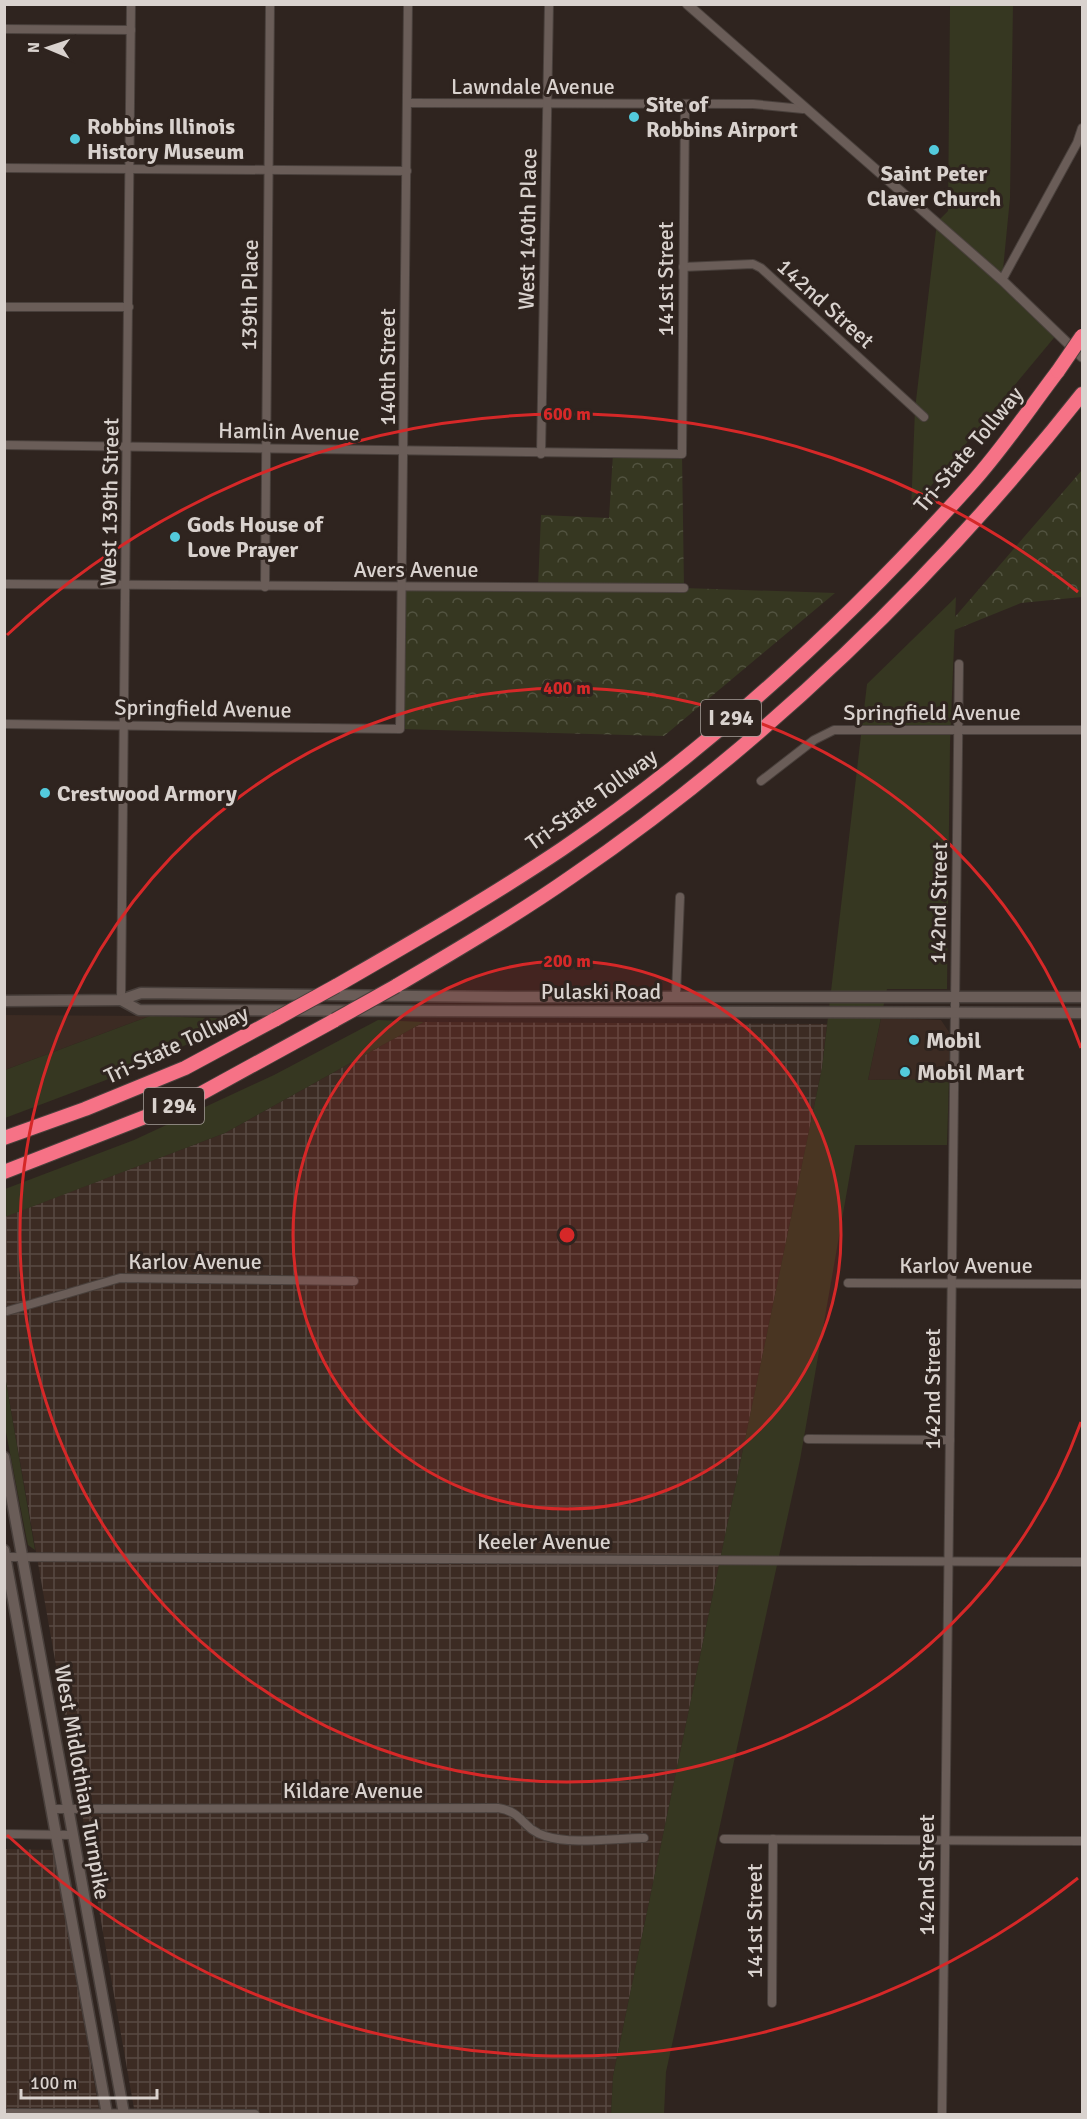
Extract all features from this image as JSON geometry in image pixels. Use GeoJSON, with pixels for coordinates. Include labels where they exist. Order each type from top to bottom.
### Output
{"type":"FeatureCollection","features":[{"type":"Feature","properties":{"kind":"highway","name":"Tri-State Tollway"},"geometry":{"type":"LineString","coordinates":[[4,1138],[85,1109],[185,1068],[336,986],[452,919],[563,848],[669,769],[789,669],[972,484],[1083,336]]}},
{"type":"Feature","properties":{"kind":"highway","name":"I 294"},"geometry":{"type":"LineString","coordinates":[[4,1172],[191,1099],[396,986],[572,877],[679,798],[799,697],[983,511],[1082,394]]}},
{"type":"Feature","properties":{"kind":"main road","name":"Pulaski Road"},"geometry":{"type":"LineString","coordinates":[[4,1001],[121,1000],[141,993],[509,997],[676,995],[1083,997]]}},
{"type":"Feature","properties":{"kind":"main road","name":"Pulaski Road"},"geometry":{"type":"LineString","coordinates":[[121,1000],[139,1010],[1083,1013]]}},
{"type":"Feature","properties":{"kind":"main road","name":"West Midlothian Turnpike"},"geometry":{"type":"LineString","coordinates":[[4,1457],[124,2114]]}},
{"type":"Feature","properties":{"kind":"main road","name":"West Midlothian Turnpike"},"geometry":{"type":"LineString","coordinates":[[5,1555],[106,2114]]}},
{"type":"Feature","properties":{"kind":"street","name":"West 139th Street"},"geometry":{"type":"LineString","coordinates":[[121,1000],[131,4]]}},
{"type":"Feature","properties":{"kind":"street","name":"139th Place"},"geometry":{"type":"LineString","coordinates":[[265,587],[270,4]]}},
{"type":"Feature","properties":{"kind":"street","name":"140th Street"},"geometry":{"type":"LineString","coordinates":[[400,729],[408,4]]}},
{"type":"Feature","properties":{"kind":"street","name":"West 140th Place"},"geometry":{"type":"LineString","coordinates":[[541,454],[549,4]]}},
{"type":"Feature","properties":{"kind":"street"},"geometry":{"type":"LineString","coordinates":[[687,4],[699,8],[803,108],[819,118],[1002,280],[1083,357]]}},
{"type":"Feature","properties":{"kind":"street"},"geometry":{"type":"LineString","coordinates":[[4,29],[131,30]]}},
{"type":"Feature","properties":{"kind":"street","name":"Lawndale Avenue"},"geometry":{"type":"LineString","coordinates":[[407,103],[753,104],[803,108]]}},
{"type":"Feature","properties":{"kind":"street","name":"141st Street"},"geometry":{"type":"LineString","coordinates":[[682,454],[684,104]]}},
{"type":"Feature","properties":{"kind":"street"},"geometry":{"type":"LineString","coordinates":[[1002,280],[1083,128]]}},
{"type":"Feature","properties":{"kind":"street"},"geometry":{"type":"LineString","coordinates":[[4,168],[407,171]]}},
{"type":"Feature","properties":{"kind":"street","name":"142nd Street"},"geometry":{"type":"LineString","coordinates":[[683,267],[753,264],[761,268],[924,417]]}},
{"type":"Feature","properties":{"kind":"street"},"geometry":{"type":"LineString","coordinates":[[4,307],[129,307]]}},
{"type":"Feature","properties":{"kind":"street","name":"Hamlin Avenue"},"geometry":{"type":"LineString","coordinates":[[4,445],[541,454],[682,454]]}},
{"type":"Feature","properties":{"kind":"street","name":"Avers Avenue"},"geometry":{"type":"LineString","coordinates":[[4,584],[684,588]]}},
{"type":"Feature","properties":{"kind":"street","name":"142nd Street"},"geometry":{"type":"LineString","coordinates":[[942,2115],[959,664]]}},
{"type":"Feature","properties":{"kind":"street","name":"Springfield Avenue"},"geometry":{"type":"LineString","coordinates":[[4,724],[400,729]]}},
{"type":"Feature","properties":{"kind":"street","name":"Springfield Avenue"},"geometry":{"type":"LineString","coordinates":[[761,781],[814,740],[834,730],[1083,730]]}},
{"type":"Feature","properties":{"kind":"street"},"geometry":{"type":"LineString","coordinates":[[676,995],[680,897]]}},
{"type":"Feature","properties":{"kind":"street","name":"Karlov Avenue"},"geometry":{"type":"LineString","coordinates":[[4,1312],[120,1278],[354,1281]]}},
{"type":"Feature","properties":{"kind":"street","name":"Karlov Avenue"},"geometry":{"type":"LineString","coordinates":[[849,1283],[1083,1284]]}},
{"type":"Feature","properties":{"kind":"street"},"geometry":{"type":"LineString","coordinates":[[808,1439],[950,1440]]}},
{"type":"Feature","properties":{"kind":"street","name":"Keeler Avenue"},"geometry":{"type":"LineString","coordinates":[[5,1555],[22,1557],[1083,1562]]}},
{"type":"Feature","properties":{"kind":"street","name":"Kildare Avenue"},"geometry":{"type":"LineString","coordinates":[[51,1809],[498,1808],[512,1810],[531,1830],[546,1837],[644,1838]]}},
{"type":"Feature","properties":{"kind":"street"},"geometry":{"type":"LineString","coordinates":[[4,1834],[72,1835]]}},
{"type":"Feature","properties":{"kind":"street"},"geometry":{"type":"LineString","coordinates":[[724,1839],[1083,1841]]}},
{"type":"Feature","properties":{"kind":"street","name":"141st Street"},"geometry":{"type":"LineString","coordinates":[[772,2003],[773,1839]]}},
{"type":"Feature","properties":{"kind":"street"},"geometry":{"type":"LineString","coordinates":[[4,2114],[255,2115]]}},
{"type":"Feature","properties":{"kind":"shaded area"},"geometry":{"type":"Polygon","coordinates":[[[5,1015],[150,1016],[5,1070],[5,1015]]]}},
{"type":"Feature","properties":{"kind":"shaded area"},"geometry":{"type":"Polygon","coordinates":[[[881,1018],[941,1020],[949,1032],[949,1079],[868,1080],[881,1018]]]}},
{"type":"Feature","properties":{"kind":"shaded area"},"geometry":{"type":"Polygon","coordinates":[[[424,1022],[827,1024],[822,1068],[613,2076],[611,2114],[135,2114],[5,1376],[4,1217],[225,1133],[424,1022]]]}},
{"type":"Feature","properties":{"kind":"shaded area"},"geometry":{"type":"Polygon","coordinates":[[[5,1849],[53,1850],[100,2114],[5,2114],[5,1849]]]}},
{"type":"Feature","properties":{"kind":"green space"},"geometry":{"type":"Polygon","coordinates":[[[950,5],[1013,5],[1010,198],[1002,280],[1058,333],[911,510],[915,409],[937,222],[948,211],[950,5]]]}},
{"type":"Feature","properties":{"kind":"green space"},"geometry":{"type":"Polygon","coordinates":[[[613,454],[682,454],[684,588],[835,593],[664,736],[400,729],[402,587],[538,588],[541,515],[609,518],[613,454]]]}},
{"type":"Feature","properties":{"kind":"green space"},"geometry":{"type":"Polygon","coordinates":[[[1082,470],[1082,597],[1021,603],[952,631],[954,618],[1082,470]]]}},
{"type":"Feature","properties":{"kind":"green space"},"geometry":{"type":"Polygon","coordinates":[[[956,597],[950,744],[947,989],[887,989],[868,1080],[949,1079],[947,1145],[855,1145],[800,1460],[666,2072],[664,2114],[611,2114],[613,2076],[822,1068],[867,684],[956,597]]]}},
{"type":"Feature","properties":{"kind":"green space"},"geometry":{"type":"Polygon","coordinates":[[[150,1016],[244,1019],[114,1077],[5,1118],[5,1070],[150,1016]]]}},
{"type":"Feature","properties":{"kind":"green space"},"geometry":{"type":"Polygon","coordinates":[[[378,1020],[424,1022],[225,1133],[5,1217],[5,1189],[134,1140],[274,1075],[378,1020]]]}},
{"type":"Feature","properties":{"kind":"green space"},"geometry":{"type":"Polygon","coordinates":[[[4,1376],[35,1550],[28,1545],[5,1427],[4,1376]]]}},
{"type":"Feature","properties":{"kind":"place","name":"Site of Robbins Airport"},"geometry":{"type":"Point","coordinates":[634,117]}},
{"type":"Feature","properties":{"kind":"place","name":"Robbins Illinois History Museum"},"geometry":{"type":"Point","coordinates":[75,139]}},
{"type":"Feature","properties":{"kind":"place","name":"Saint Peter Claver Church"},"geometry":{"type":"Point","coordinates":[934,150]}},
{"type":"Feature","properties":{"kind":"place","name":"Gods House of Love Prayer"},"geometry":{"type":"Point","coordinates":[175,537]}},
{"type":"Feature","properties":{"kind":"place","name":"Crestwood Armory"},"geometry":{"type":"Point","coordinates":[45,793]}},
{"type":"Feature","properties":{"kind":"place","name":"Mobil"},"geometry":{"type":"Point","coordinates":[914,1040]}},
{"type":"Feature","properties":{"kind":"place","name":"Mobil Mart"},"geometry":{"type":"Point","coordinates":[905,1072]}}]}
